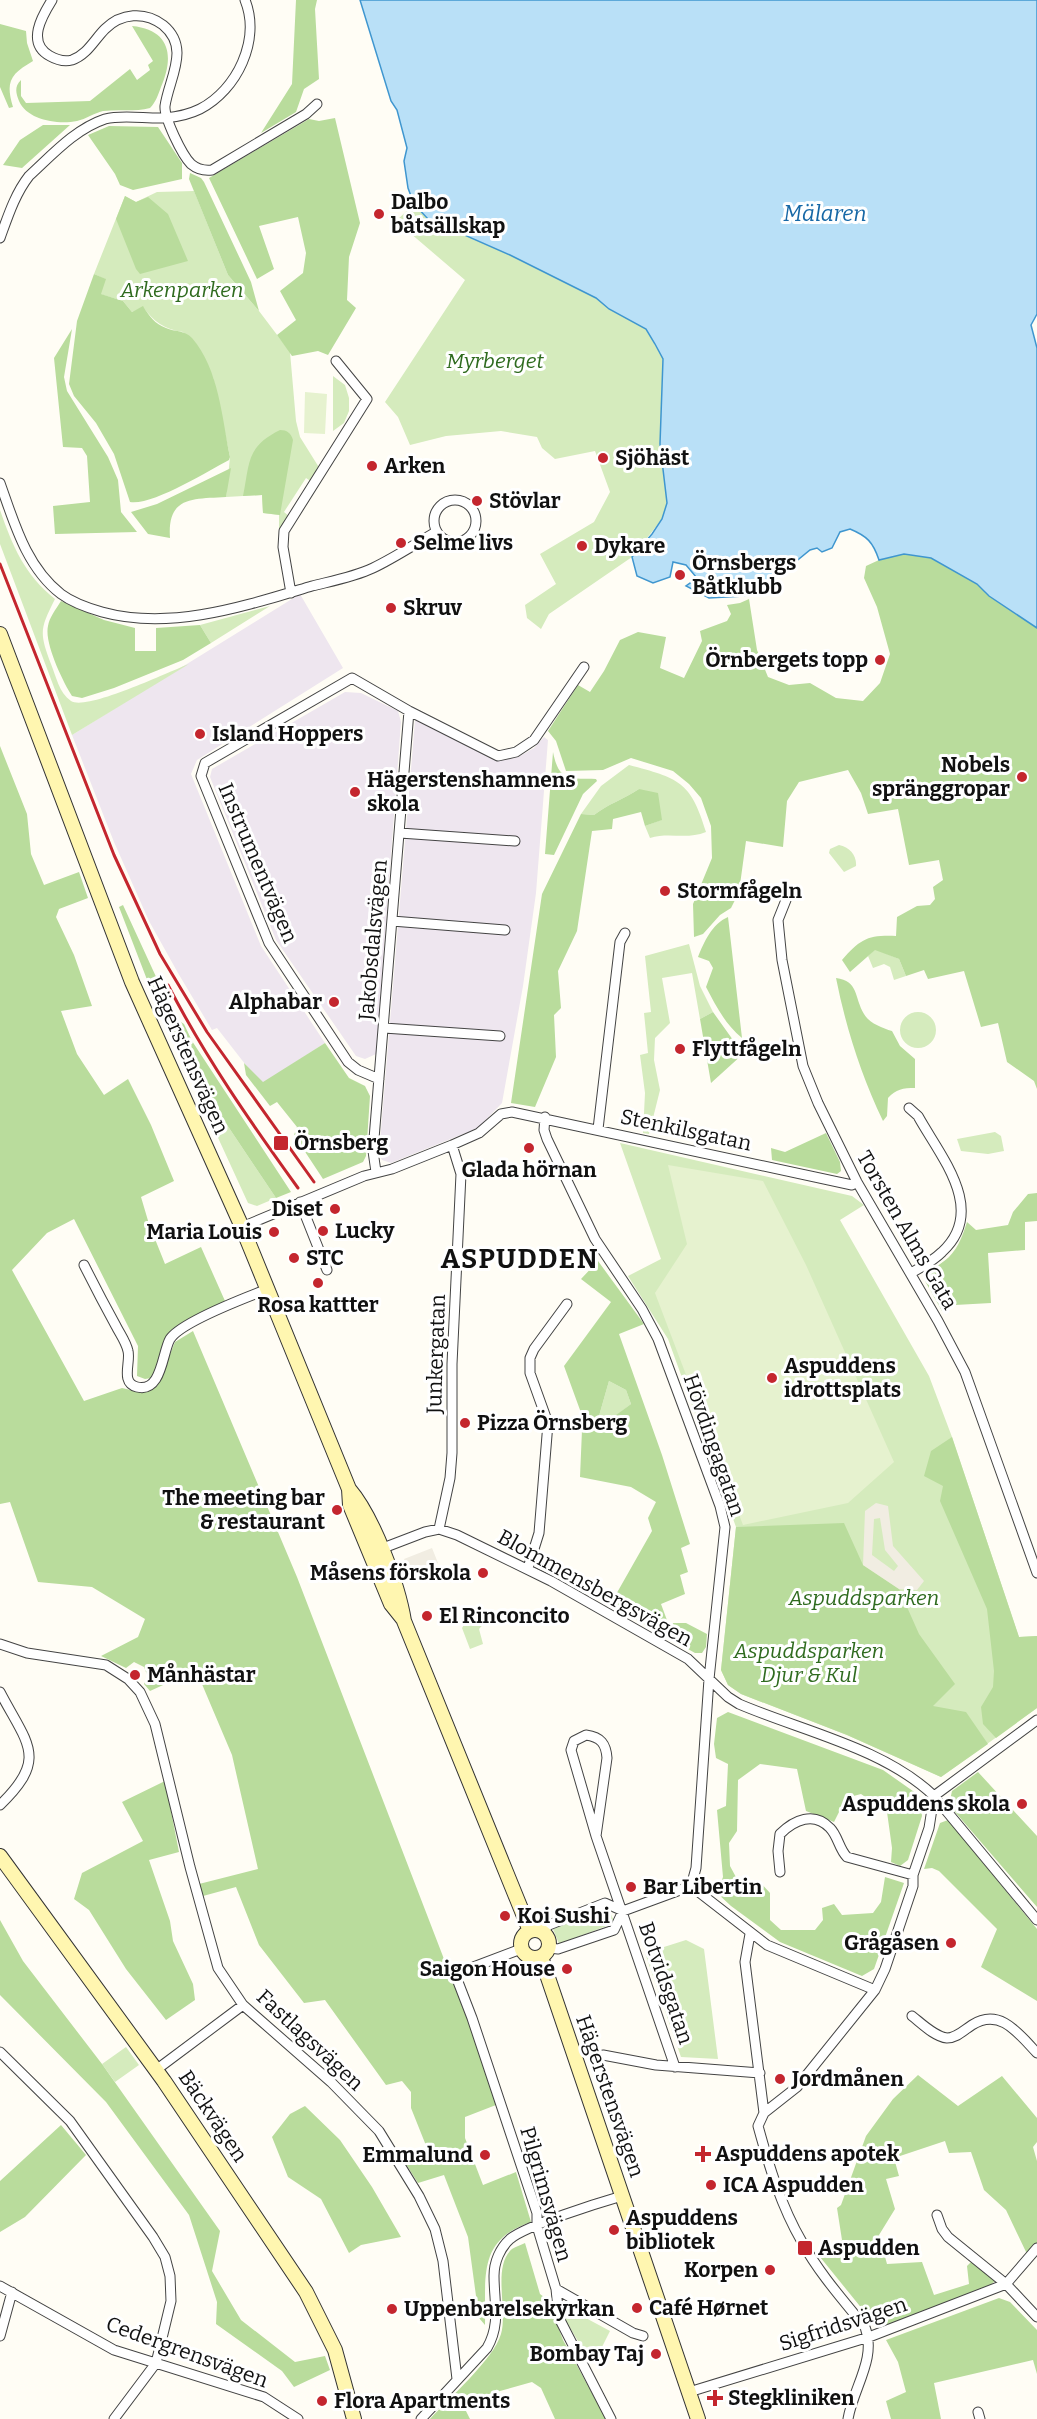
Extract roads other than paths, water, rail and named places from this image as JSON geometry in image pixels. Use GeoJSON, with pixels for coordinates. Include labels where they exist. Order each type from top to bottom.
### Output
{"type":"FeatureCollection","features":[{"type":"Feature","properties":{"kind":"street"},"geometry":{"type":"LineString","coordinates":[[52,0],[39,21],[38,39],[46,53],[58,60],[73,59],[84,54],[106,27],[120,19],[142,15],[150,17],[165,27],[171,34],[178,51],[165,107],[166,118],[189,162],[205,171],[212,170],[306,114],[317,104]]}},
{"type":"Feature","properties":{"kind":"street"},"geometry":{"type":"LineString","coordinates":[[0,238],[14,199],[23,183],[81,130],[108,118],[166,118],[200,109],[224,91],[234,78],[248,48],[249,18],[245,0]]}},
{"type":"Feature","properties":{"kind":"street"},"geometry":{"type":"LineString","coordinates":[[291,593],[283,547],[284,531],[367,399],[336,361]]}},
{"type":"Feature","properties":{"kind":"street"},"geometry":{"type":"LineString","coordinates":[[0,483],[21,540],[38,569],[61,594],[83,606],[116,616],[152,620],[179,618],[291,593],[373,568],[436,532]]}},
{"type":"Feature","properties":{"kind":"street"},"geometry":{"type":"LineString","coordinates":[[455,499],[462,501],[473,510],[476,523],[471,536],[465,540],[446,541],[436,532],[434,514],[441,504],[455,499]]}},
{"type":"Feature","properties":{"kind":"street","name":"Hägerstensvägen"},"geometry":{"type":"LineString","coordinates":[[0,634],[132,982],[242,1227],[349,1488],[361,1502],[375,1551],[400,1600],[404,1621],[536,1931],[548,1939],[545,1953],[622,2196],[698,2419]]}},
{"type":"Feature","properties":{"kind":"street","name":"Instrumentvägen"},"geometry":{"type":"LineString","coordinates":[[379,1079],[358,1070],[348,1062],[269,943],[201,776],[205,763],[352,678],[409,711],[498,756],[516,752],[534,740],[584,667]]}},
{"type":"Feature","properties":{"kind":"street","name":"Jakobsdalsvägen"},"geometry":{"type":"LineString","coordinates":[[376,1172],[374,1151],[379,1079],[409,711]]}},
{"type":"Feature","properties":{"kind":"street"},"geometry":{"type":"LineString","coordinates":[[400,833],[515,841]]}},
{"type":"Feature","properties":{"kind":"street","name":"Torsten Alms Gata"},"geometry":{"type":"LineString","coordinates":[[786,900],[778,920],[782,960],[804,1066],[818,1103],[857,1182],[911,1273],[965,1372],[1036,1568]]}},
{"type":"Feature","properties":{"kind":"street"},"geometry":{"type":"LineString","coordinates":[[392,921],[505,930]]}},
{"type":"Feature","properties":{"kind":"street"},"geometry":{"type":"LineString","coordinates":[[598,1129],[620,942],[625,933]]}},
{"type":"Feature","properties":{"kind":"street"},"geometry":{"type":"LineString","coordinates":[[384,1028],[500,1036]]}},
{"type":"Feature","properties":{"kind":"street"},"geometry":{"type":"LineString","coordinates":[[909,1108],[918,1116],[961,1196],[961,1217],[955,1237],[943,1252],[911,1273]]}},
{"type":"Feature","properties":{"kind":"street","name":"Stenkilsgatan"},"geometry":{"type":"LineString","coordinates":[[452,1145],[479,1133],[506,1112],[598,1129],[852,1185],[857,1182]]}},
{"type":"Feature","properties":{"kind":"street","name":"Hövdingagatan"},"geometry":{"type":"LineString","coordinates":[[545,1118],[544,1130],[547,1139],[595,1239],[642,1309],[658,1339],[720,1506],[725,1527],[709,1679],[696,1868],[691,1886]]}},
{"type":"Feature","properties":{"kind":"street"},"geometry":{"type":"LineString","coordinates":[[242,1227],[376,1172],[392,1169],[452,1145]]}},
{"type":"Feature","properties":{"kind":"street","name":"Junkergatan"},"geometry":{"type":"LineString","coordinates":[[439,1529],[450,1478],[452,1453],[452,1365],[461,1174],[452,1145]]}},
{"type":"Feature","properties":{"kind":"street"},"geometry":{"type":"LineString","coordinates":[[300,1202],[327,1270]]}},
{"type":"Feature","properties":{"kind":"street"},"geometry":{"type":"LineString","coordinates":[[84,1265],[128,1350],[127,1376],[135,1387],[153,1383],[158,1376],[171,1338],[187,1325],[268,1289]]}},
{"type":"Feature","properties":{"kind":"street"},"geometry":{"type":"LineString","coordinates":[[528,1568],[539,1533],[548,1423],[530,1373],[530,1358],[567,1304]]}},
{"type":"Feature","properties":{"kind":"street"},"geometry":{"type":"LineString","coordinates":[[375,1551],[439,1529]]}},
{"type":"Feature","properties":{"kind":"street","name":"Blommensbergsvägen"},"geometry":{"type":"LineString","coordinates":[[439,1529],[457,1534],[528,1568],[688,1659],[728,1697],[739,1704],[887,1762],[916,1779],[934,1796],[1037,1920]]}},
{"type":"Feature","properties":{"kind":"street","name":"Fastlagsvägen"},"geometry":{"type":"LineString","coordinates":[[0,1644],[27,1653],[106,1665],[128,1679],[140,1692],[155,1724],[218,1968],[243,2005],[331,2082],[379,2131],[419,2196],[435,2229],[443,2262],[457,2379]]}},
{"type":"Feature","properties":{"kind":"street"},"geometry":{"type":"LineString","coordinates":[[0,1692],[30,1753],[30,1764],[26,1775],[0,1805]]}},
{"type":"Feature","properties":{"kind":"street"},"geometry":{"type":"LineString","coordinates":[[848,2419],[870,2349],[869,2337],[865,2327],[802,2242],[783,2204],[768,2165],[758,2126],[764,2113],[797,2087],[874,1990],[885,1969],[913,1886],[913,1875],[929,1828],[934,1796],[1037,1720]]}},
{"type":"Feature","properties":{"kind":"street","name":"Botvidsgatan"},"geometry":{"type":"LineString","coordinates":[[596,1836],[607,1758],[604,1743],[595,1737],[586,1735],[574,1741],[571,1750],[596,1836],[675,2067]]}},
{"type":"Feature","properties":{"kind":"street"},"geometry":{"type":"LineString","coordinates":[[780,1872],[778,1851],[780,1834],[789,1825],[811,1818],[817,1819],[830,1828],[847,1857],[913,1875]]}},
{"type":"Feature","properties":{"kind":"street","name":"Bäckvägen"},"geometry":{"type":"LineString","coordinates":[[0,1856],[156,2070],[274,2243],[317,2311],[335,2350],[354,2419]]}},
{"type":"Feature","properties":{"kind":"street"},"geometry":{"type":"LineString","coordinates":[[623,1911],[614,1930],[545,1953],[527,1956],[521,1949],[522,1938],[605,1903],[623,1911],[691,1886],[766,1945],[874,1990]]}},
{"type":"Feature","properties":{"kind":"street"},"geometry":{"type":"LineString","coordinates":[[750,1934],[745,1962],[764,2113]]}},
{"type":"Feature","properties":{"kind":"street","name":"Pilgrimsvägen"},"geometry":{"type":"LineString","coordinates":[[521,1949],[455,1974],[537,2213],[537,2226],[556,2289],[559,2318],[611,2419]]}},
{"type":"Feature","properties":{"kind":"street"},"geometry":{"type":"LineString","coordinates":[[156,2070],[243,2005]]}},
{"type":"Feature","properties":{"kind":"street"},"geometry":{"type":"LineString","coordinates":[[912,2016],[940,2036],[949,2038],[979,2021],[995,2019],[1004,2021],[1037,2053]]}},
{"type":"Feature","properties":{"kind":"street"},"geometry":{"type":"LineString","coordinates":[[0,2052],[68,2120],[165,2257],[172,2287],[171,2301],[156,2363],[114,2419]]}},
{"type":"Feature","properties":{"kind":"street"},"geometry":{"type":"LineString","coordinates":[[603,2055],[675,2067],[760,2073]]}},
{"type":"Feature","properties":{"kind":"street"},"geometry":{"type":"LineString","coordinates":[[421,2419],[487,2348],[493,2338],[497,2313],[494,2274],[499,2252],[512,2237],[622,2196]]}},
{"type":"Feature","properties":{"kind":"street"},"geometry":{"type":"LineString","coordinates":[[937,2215],[948,2237],[1006,2284],[1037,2317]]}},
{"type":"Feature","properties":{"kind":"street"},"geometry":{"type":"LineString","coordinates":[[1006,2284],[1037,2248]]}},
{"type":"Feature","properties":{"kind":"street","name":"Sigfridsvägen"},"geometry":{"type":"LineString","coordinates":[[690,2392],[869,2337],[1006,2284]]}},
{"type":"Feature","properties":{"kind":"street","name":"Cedergrensvägen"},"geometry":{"type":"LineString","coordinates":[[0,2286],[114,2350],[264,2397],[298,2419]]}},
{"type":"Feature","properties":{"kind":"street"},"geometry":{"type":"LineString","coordinates":[[556,2289],[633,2333],[643,2336]]}},
{"type":"Feature","properties":{"kind":"street"},"geometry":{"type":"LineString","coordinates":[[0,2336],[12,2292]]}},
{"type":"Feature","properties":{"kind":"water","name":"Mälaren"},"geometry":{"type":"Polygon","coordinates":[[[360,0],[1037,0],[1037,314],[1031,325],[1037,348],[1037,628],[989,596],[977,584],[931,558],[904,554],[879,560],[869,540],[850,529],[840,532],[832,548],[822,552],[817,548],[810,550],[788,568],[744,596],[709,598],[686,586],[697,578],[686,565],[673,562],[670,577],[653,583],[637,576],[632,557],[662,519],[667,503],[660,444],[663,359],[646,329],[609,309],[596,298],[510,255],[428,219],[414,204],[408,188],[404,161],[407,148],[397,110],[391,101],[360,0]]]}},
{"type":"Feature","properties":{"kind":"railway"},"geometry":{"type":"LineString","coordinates":[[0,564],[114,855],[160,954],[207,1032],[314,1182]]}},
{"type":"Feature","properties":{"kind":"railway"},"geometry":{"type":"LineString","coordinates":[[168,985],[229,1089],[298,1188]]}},
{"type":"Feature","properties":{"kind":"place","name":"Dalbo båtsällskap"},"geometry":{"type":"Point","coordinates":[379,214]}},
{"type":"Feature","properties":{"kind":"place","name":"Sjöhäst"},"geometry":{"type":"Point","coordinates":[603,458]}},
{"type":"Feature","properties":{"kind":"place","name":"Arken"},"geometry":{"type":"Point","coordinates":[372,466]}},
{"type":"Feature","properties":{"kind":"place","name":"Stövlar"},"geometry":{"type":"Point","coordinates":[477,501]}},
{"type":"Feature","properties":{"kind":"place","name":"Selme livs"},"geometry":{"type":"Point","coordinates":[401,543]}},
{"type":"Feature","properties":{"kind":"place","name":"Dykare"},"geometry":{"type":"Point","coordinates":[582,546]}},
{"type":"Feature","properties":{"kind":"place","name":"Örnsbergs Båtklubb"},"geometry":{"type":"Point","coordinates":[680,575]}},
{"type":"Feature","properties":{"kind":"place","name":"Skruv"},"geometry":{"type":"Point","coordinates":[391,608]}},
{"type":"Feature","properties":{"kind":"place","name":"Örnbergets topp"},"geometry":{"type":"Point","coordinates":[880,660]}},
{"type":"Feature","properties":{"kind":"place","name":"Island Hoppers"},"geometry":{"type":"Point","coordinates":[200,734]}},
{"type":"Feature","properties":{"kind":"place","name":"Nobels spränggropar"},"geometry":{"type":"Point","coordinates":[1022,777]}},
{"type":"Feature","properties":{"kind":"place","name":"Hägerstenshamnens skola"},"geometry":{"type":"Point","coordinates":[355,792]}},
{"type":"Feature","properties":{"kind":"place","name":"Stormfågeln"},"geometry":{"type":"Point","coordinates":[665,891]}},
{"type":"Feature","properties":{"kind":"place","name":"Alphabar"},"geometry":{"type":"Point","coordinates":[334,1002]}},
{"type":"Feature","properties":{"kind":"place","name":"Flyttfågeln"},"geometry":{"type":"Point","coordinates":[680,1049]}},
{"type":"Feature","properties":{"kind":"place","name":"Örnsberg"},"geometry":{"type":"Point","coordinates":[281,1143]}},
{"type":"Feature","properties":{"kind":"place","name":"Glada hörnan"},"geometry":{"type":"Point","coordinates":[529,1148]}},
{"type":"Feature","properties":{"kind":"place","name":"Diset"},"geometry":{"type":"Point","coordinates":[335,1209]}},
{"type":"Feature","properties":{"kind":"place","name":"Lucky"},"geometry":{"type":"Point","coordinates":[323,1231]}},
{"type":"Feature","properties":{"kind":"place","name":"Maria Louis"},"geometry":{"type":"Point","coordinates":[274,1232]}},
{"type":"Feature","properties":{"kind":"place","name":"STC"},"geometry":{"type":"Point","coordinates":[294,1258]}},
{"type":"Feature","properties":{"kind":"place","name":"Rosa kattter"},"geometry":{"type":"Point","coordinates":[318,1283]}},
{"type":"Feature","properties":{"kind":"place","name":"Aspuddens idrottsplats"},"geometry":{"type":"Point","coordinates":[772,1378]}},
{"type":"Feature","properties":{"kind":"place","name":"Pizza Örnsberg"},"geometry":{"type":"Point","coordinates":[465,1423]}},
{"type":"Feature","properties":{"kind":"place","name":"The meeting bar & restaurant"},"geometry":{"type":"Point","coordinates":[337,1510]}},
{"type":"Feature","properties":{"kind":"place","name":"Måsens förskola"},"geometry":{"type":"Point","coordinates":[483,1573]}},
{"type":"Feature","properties":{"kind":"place","name":"El Rinconcito"},"geometry":{"type":"Point","coordinates":[427,1616]}},
{"type":"Feature","properties":{"kind":"place","name":"Månhästar"},"geometry":{"type":"Point","coordinates":[135,1675]}},
{"type":"Feature","properties":{"kind":"place","name":"Aspuddens skola"},"geometry":{"type":"Point","coordinates":[1022,1804]}},
{"type":"Feature","properties":{"kind":"place","name":"Bar Libertin"},"geometry":{"type":"Point","coordinates":[631,1887]}},
{"type":"Feature","properties":{"kind":"place","name":"Koi Sushi"},"geometry":{"type":"Point","coordinates":[505,1916]}},
{"type":"Feature","properties":{"kind":"place","name":"Grågåsen"},"geometry":{"type":"Point","coordinates":[951,1943]}},
{"type":"Feature","properties":{"kind":"place","name":"Saigon House"},"geometry":{"type":"Point","coordinates":[567,1969]}},
{"type":"Feature","properties":{"kind":"place","name":"Jordmånen"},"geometry":{"type":"Point","coordinates":[780,2079]}},
{"type":"Feature","properties":{"kind":"place","name":"Aspuddens apotek"},"geometry":{"type":"Point","coordinates":[703,2154]}},
{"type":"Feature","properties":{"kind":"place","name":"Emmalund"},"geometry":{"type":"Point","coordinates":[485,2155]}},
{"type":"Feature","properties":{"kind":"place","name":"ICA Aspudden"},"geometry":{"type":"Point","coordinates":[711,2185]}},
{"type":"Feature","properties":{"kind":"place","name":"Aspuddens bibliotek"},"geometry":{"type":"Point","coordinates":[614,2230]}},
{"type":"Feature","properties":{"kind":"place","name":"Aspudden"},"geometry":{"type":"Point","coordinates":[805,2248]}},
{"type":"Feature","properties":{"kind":"place","name":"Korpen"},"geometry":{"type":"Point","coordinates":[770,2270]}},
{"type":"Feature","properties":{"kind":"place","name":"Café Hørnet"},"geometry":{"type":"Point","coordinates":[637,2308]}},
{"type":"Feature","properties":{"kind":"place","name":"Uppenbarelsekyrkan"},"geometry":{"type":"Point","coordinates":[392,2309]}},
{"type":"Feature","properties":{"kind":"place","name":"Bombay Taj"},"geometry":{"type":"Point","coordinates":[656,2354]}},
{"type":"Feature","properties":{"kind":"place","name":"Stegkliniken"},"geometry":{"type":"Point","coordinates":[715,2398]}},
{"type":"Feature","properties":{"kind":"place","name":"Flora Apartments"},"geometry":{"type":"Point","coordinates":[322,2401]}},
{"type":"Feature","properties":{"kind":"district","name":"ASPUDDEN"},"geometry":{"type":"Point","coordinates":[520,1259]}},
{"type":"Feature","properties":{"kind":"park label","name":"Arkenparken"},"geometry":{"type":"Point","coordinates":[182,290]}},
{"type":"Feature","properties":{"kind":"park label","name":"Myrberget"},"geometry":{"type":"Point","coordinates":[495,361]}},
{"type":"Feature","properties":{"kind":"park label","name":"Aspuddsparken"},"geometry":{"type":"Point","coordinates":[864,1598]}},
{"type":"Feature","properties":{"kind":"park label","name":"Aspuddsparken Djur & Kul"},"geometry":{"type":"Point","coordinates":[809,1663]}}]}
